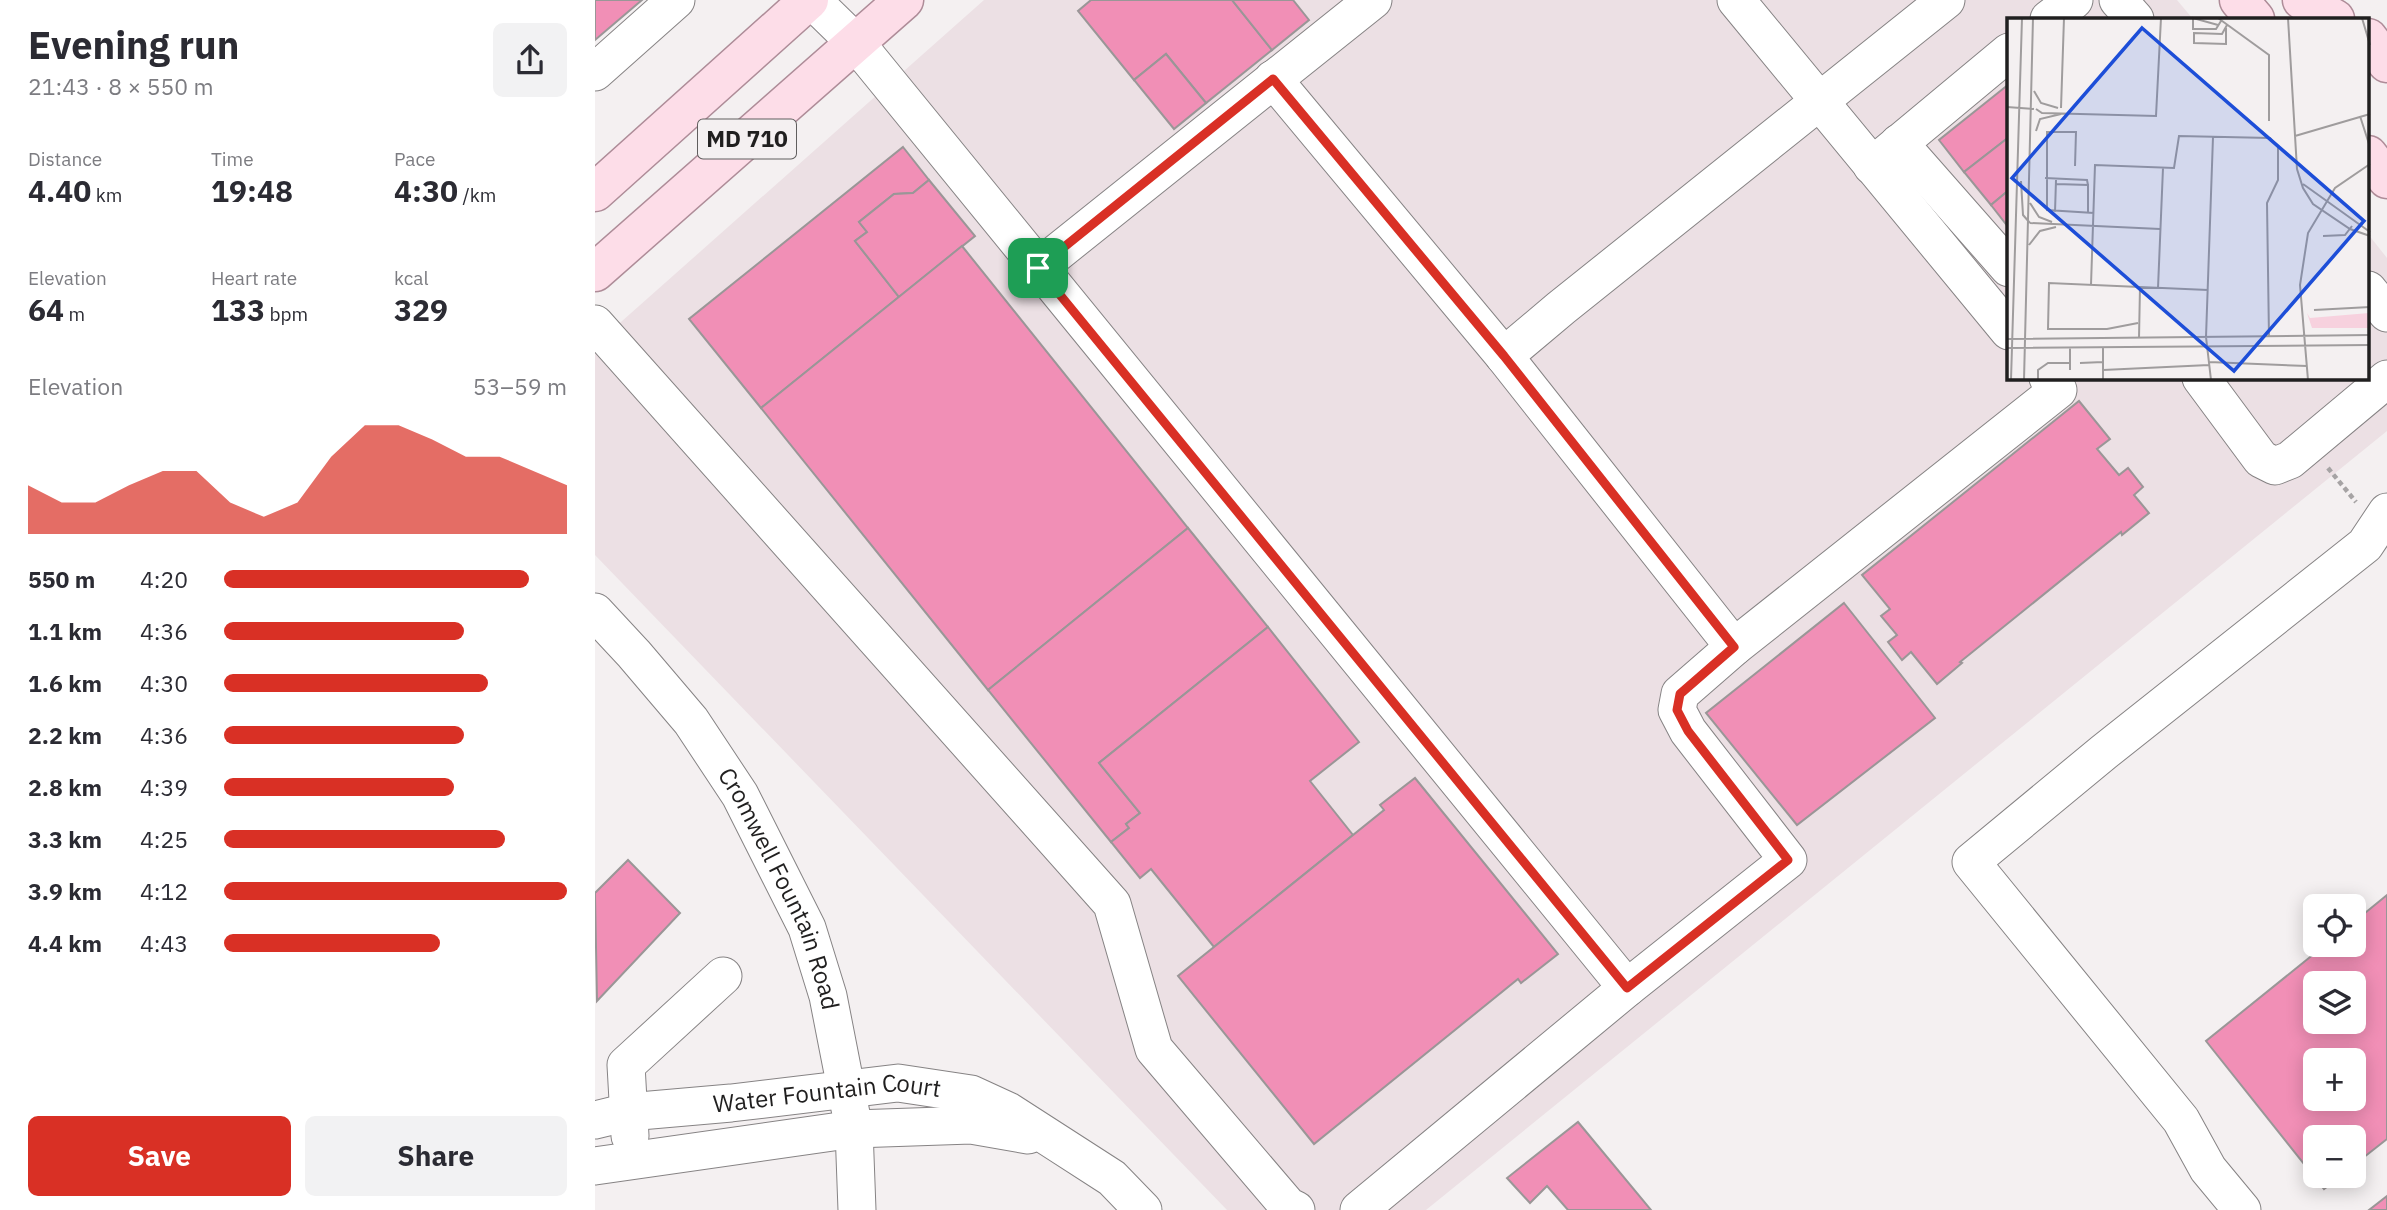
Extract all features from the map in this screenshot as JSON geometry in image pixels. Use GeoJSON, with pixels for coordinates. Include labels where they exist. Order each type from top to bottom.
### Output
{"type":"FeatureCollection","features":[{"type":"Feature","properties":{"kind":"main road","name":"MD 710"},"geometry":{"type":"LineString","coordinates":[[595,192],[810,0]]}},
{"type":"Feature","properties":{"kind":"main road","name":"MD 710"},"geometry":{"type":"LineString","coordinates":[[595,272],[904,0]]}},
{"type":"Feature","properties":{"kind":"main road"},"geometry":{"type":"LineString","coordinates":[[2239,0],[2254,18]]}},
{"type":"Feature","properties":{"kind":"main road"},"geometry":{"type":"LineString","coordinates":[[2302,0],[2333,18]]}},
{"type":"Feature","properties":{"kind":"main road"},"geometry":{"type":"LineString","coordinates":[[2338,0],[2352,18]]}},
{"type":"Feature","properties":{"kind":"main road"},"geometry":{"type":"LineString","coordinates":[[2369,156],[2387,178]]}},
{"type":"Feature","properties":{"kind":"street"},"geometry":{"type":"LineString","coordinates":[[595,72],[676,0]]}},
{"type":"Feature","properties":{"kind":"street"},"geometry":{"type":"LineString","coordinates":[[810,0],[856,43],[1627,988]]}},
{"type":"Feature","properties":{"kind":"street"},"geometry":{"type":"LineString","coordinates":[[1736,0],[2007,329]]}},
{"type":"Feature","properties":{"kind":"street"},"geometry":{"type":"LineString","coordinates":[[1504,356],[1561,307],[1946,0]]}},
{"type":"Feature","properties":{"kind":"street"},"geometry":{"type":"LineString","coordinates":[[2118,0],[2134,18]]}},
{"type":"Feature","properties":{"kind":"street"},"geometry":{"type":"LineString","coordinates":[[1038,268],[1364,3]]}},
{"type":"Feature","properties":{"kind":"street"},"geometry":{"type":"LineString","coordinates":[[1872,166],[2007,54]]}},
{"type":"Feature","properties":{"kind":"street"},"geometry":{"type":"LineString","coordinates":[[1273,79],[1504,356],[1734,647]]}},
{"type":"Feature","properties":{"kind":"street"},"geometry":{"type":"LineString","coordinates":[[1899,143],[2007,267]]}},
{"type":"Feature","properties":{"kind":"street"},"geometry":{"type":"LineString","coordinates":[[2369,290],[2387,284]]}},
{"type":"Feature","properties":{"kind":"street"},"geometry":{"type":"LineString","coordinates":[[2369,291],[2387,313]]}},
{"type":"Feature","properties":{"kind":"street"},"geometry":{"type":"LineString","coordinates":[[595,324],[1112,904],[1154,1049],[1288,1206],[1296,1210]]}},
{"type":"Feature","properties":{"kind":"street"},"geometry":{"type":"LineString","coordinates":[[2202,380],[2261,459],[2275,466],[2290,460],[2387,379]]}},
{"type":"Feature","properties":{"kind":"street"},"geometry":{"type":"LineString","coordinates":[[1359,1210],[1627,988],[1788,860],[1688,731],[1677,710],[1680,694],[1734,647],[2058,390],[2050,380]]}},
{"type":"Feature","properties":{"kind":"street"},"geometry":{"type":"LineString","coordinates":[[2242,1210],[2208,1169],[2181,1120],[1971,862],[2376,545],[2372,511]]}},
{"type":"Feature","properties":{"kind":"street","name":"Cromwell Fountain Road"},"geometry":{"type":"LineString","coordinates":[[595,612],[691,721],[740,795],[807,928],[828,996],[854,1129],[856,1210]]}},
{"type":"Feature","properties":{"kind":"street"},"geometry":{"type":"LineString","coordinates":[[632,1160],[612,1116],[626,1065],[723,976]]}},
{"type":"Feature","properties":{"kind":"street","name":"Water Fountain Court"},"geometry":{"type":"LineString","coordinates":[[612,1116],[898,1083],[971,1094],[1008,1111],[1112,1178],[1143,1210]]}},
{"type":"Feature","properties":{"kind":"street","name":"Water Fountain Court"},"geometry":{"type":"LineString","coordinates":[[595,1166],[854,1129],[971,1125],[1048,1138]]}},
{"type":"Feature","properties":{"kind":"path"},"geometry":{"type":"LineString","coordinates":[[2327,466],[2355,500],[2372,511]]}},
{"type":"Feature","properties":{"kind":"shaded area"},"geometry":{"type":"Polygon","coordinates":[[[984,0],[2177,0],[2192,18],[2007,18],[2007,380],[2369,380],[2369,235],[2387,258],[2387,431],[1426,1210],[1227,1210],[595,555],[595,345],[984,0]]]}},
{"type":"Feature","properties":{"kind":"building"},"geometry":{"type":"Polygon","coordinates":[[[595,0],[642,0],[595,40],[595,0]]]}},
{"type":"Feature","properties":{"kind":"building"},"geometry":{"type":"Polygon","coordinates":[[[1091,0],[1232,0],[1272,50],[1206,103],[1166,54],[1134,80],[1078,11],[1091,0]]]}},
{"type":"Feature","properties":{"kind":"building"},"geometry":{"type":"Polygon","coordinates":[[[1232,0],[1293,0],[1309,20],[1272,50],[1232,0]]]}},
{"type":"Feature","properties":{"kind":"building"},"geometry":{"type":"Polygon","coordinates":[[[1166,54],[1206,103],[1174,129],[1134,80],[1166,54]]]}},
{"type":"Feature","properties":{"kind":"building"},"geometry":{"type":"Polygon","coordinates":[[[2007,86],[2007,139],[1964,172],[1939,140],[2007,86]]]}},
{"type":"Feature","properties":{"kind":"building"},"geometry":{"type":"Polygon","coordinates":[[[2007,139],[2007,192],[1991,205],[1964,172],[2007,139]]]}},
{"type":"Feature","properties":{"kind":"building"},"geometry":{"type":"Polygon","coordinates":[[[903,147],[929,180],[913,193],[894,194],[859,222],[867,232],[855,241],[899,297],[761,408],[689,319],[903,147]]]}},
{"type":"Feature","properties":{"kind":"building"},"geometry":{"type":"Polygon","coordinates":[[[929,180],[975,236],[899,297],[855,241],[867,232],[859,222],[894,194],[913,193],[929,180]]]}},
{"type":"Feature","properties":{"kind":"building"},"geometry":{"type":"Polygon","coordinates":[[[2007,192],[2007,225],[1991,205],[2007,192]]]}},
{"type":"Feature","properties":{"kind":"building"},"geometry":{"type":"Polygon","coordinates":[[[962,246],[1188,528],[988,690],[761,408],[962,246]]]}},
{"type":"Feature","properties":{"kind":"building"},"geometry":{"type":"Polygon","coordinates":[[[2079,401],[2110,439],[2097,449],[2119,475],[2128,468],[2143,487],[2134,495],[2149,513],[2122,535],[2121,532],[1960,662],[1962,663],[1937,684],[1911,652],[1902,660],[1888,642],[1897,635],[1881,616],[1890,609],[1862,575],[2079,401]]]}},
{"type":"Feature","properties":{"kind":"building"},"geometry":{"type":"Polygon","coordinates":[[[1188,528],[1268,627],[1099,763],[1140,813],[1126,824],[1129,828],[1111,842],[988,690],[1188,528]]]}},
{"type":"Feature","properties":{"kind":"building"},"geometry":{"type":"Polygon","coordinates":[[[1844,603],[1935,718],[1797,825],[1706,713],[1844,603]]]}},
{"type":"Feature","properties":{"kind":"building"},"geometry":{"type":"Polygon","coordinates":[[[1268,627],[1359,742],[1310,781],[1353,835],[1214,947],[1151,869],[1140,878],[1111,842],[1129,828],[1126,824],[1140,813],[1099,763],[1268,627]]]}},
{"type":"Feature","properties":{"kind":"building"},"geometry":{"type":"Polygon","coordinates":[[[1415,778],[1558,954],[1521,983],[1518,979],[1314,1144],[1178,976],[1384,810],[1380,805],[1415,778]]]}},
{"type":"Feature","properties":{"kind":"building"},"geometry":{"type":"Polygon","coordinates":[[[628,860],[680,913],[597,1001],[595,893],[628,860]]]}},
{"type":"Feature","properties":{"kind":"building"},"geometry":{"type":"Polygon","coordinates":[[[2387,895],[2387,1139],[2366,1156],[2366,1125],[2303,1125],[2303,1163],[2206,1041],[2310,957],[2366,957],[2366,912],[2387,895]]]}},
{"type":"Feature","properties":{"kind":"building"},"geometry":{"type":"Polygon","coordinates":[[[1578,1122],[1651,1210],[1568,1210],[1547,1186],[1530,1203],[1507,1178],[1578,1122]]]}},
{"type":"Feature","properties":{"kind":"building"},"geometry":{"type":"Polygon","coordinates":[[[2387,1196],[2387,1210],[2369,1210],[2387,1196]]]}},
{"type":"Feature","properties":{"kind":"route"},"geometry":{"type":"LineString","coordinates":[[1273,79],[1504,356],[1734,647],[1680,694],[1677,710],[1688,731],[1788,860],[1627,988],[1038,268],[1273,79]]}}]}
